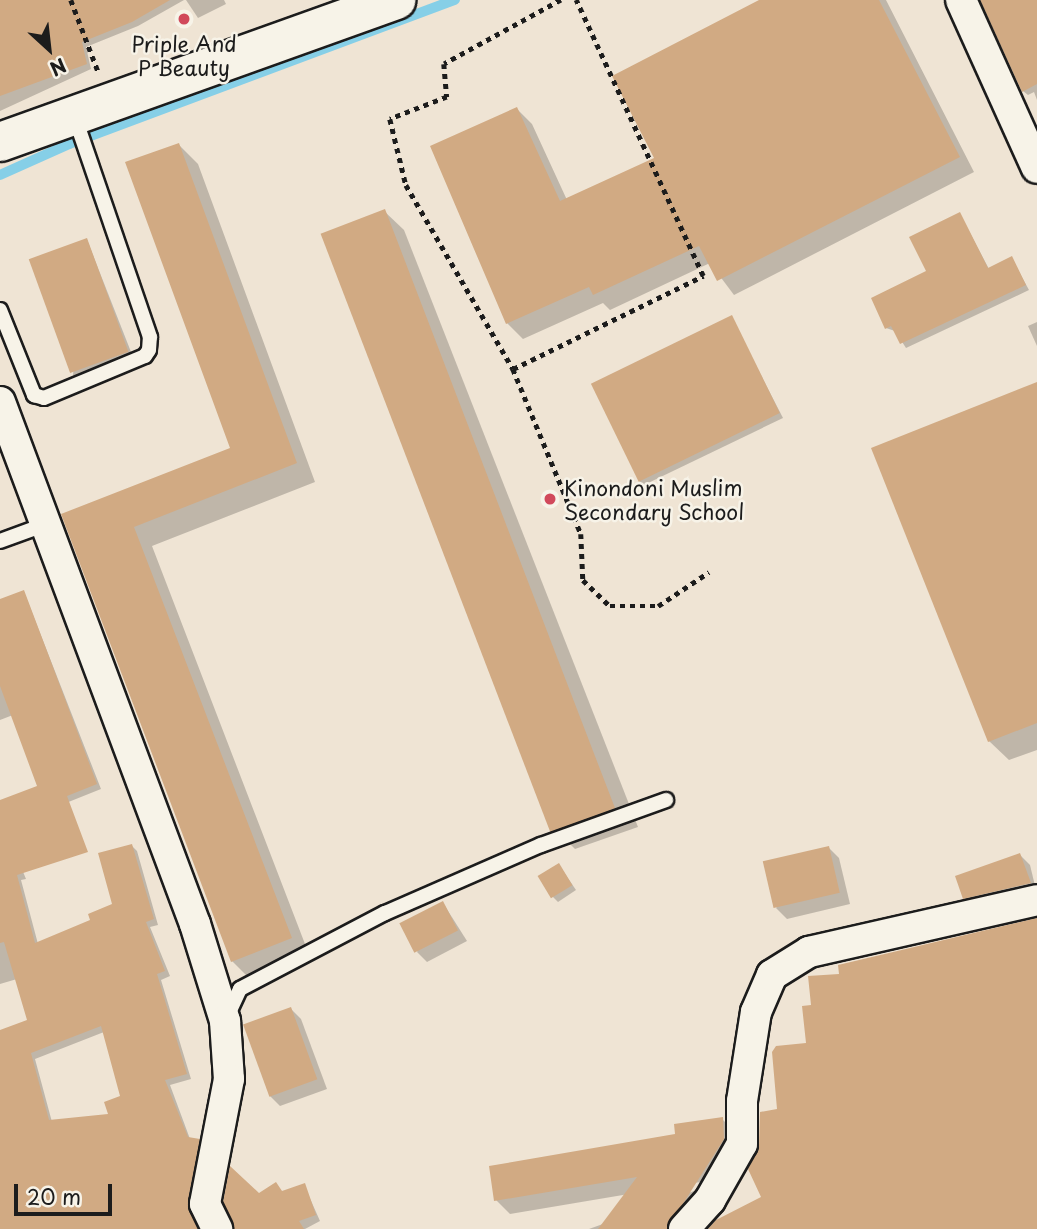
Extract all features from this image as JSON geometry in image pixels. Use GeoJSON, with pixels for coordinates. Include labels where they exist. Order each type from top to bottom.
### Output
{"type":"FeatureCollection","features":[{"type":"Feature","properties":{"kind":"street"},"geometry":{"type":"LineString","coordinates":[[0,142],[108,100],[396,0]]}},
{"type":"Feature","properties":{"kind":"street"},"geometry":{"type":"LineString","coordinates":[[961,0],[1037,168]]}},
{"type":"Feature","properties":{"kind":"street"},"geometry":{"type":"LineString","coordinates":[[0,402],[195,923],[225,1021],[229,1079],[205,1204],[217,1229]]}},
{"type":"Feature","properties":{"kind":"street"},"geometry":{"type":"LineString","coordinates":[[684,1229],[710,1200],[742,1144],[742,1101],[756,1012],[772,975],[809,952],[1037,900]]}},
{"type":"Feature","properties":{"kind":"lane"},"geometry":{"type":"LineString","coordinates":[[0,310],[34,395],[44,398],[145,356],[149,349],[150,337],[73,114]]}},
{"type":"Feature","properties":{"kind":"lane"},"geometry":{"type":"LineString","coordinates":[[0,541],[44,525]]}},
{"type":"Feature","properties":{"kind":"lane"},"geometry":{"type":"LineString","coordinates":[[225,1021],[240,989],[385,913],[541,845],[666,800]]}},
{"type":"Feature","properties":{"kind":"path"},"geometry":{"type":"LineString","coordinates":[[71,0],[108,100]]}},
{"type":"Feature","properties":{"kind":"path"},"geometry":{"type":"LineString","coordinates":[[561,0],[444,64],[447,97],[390,119],[406,185],[513,369],[550,469],[581,534],[583,580],[610,606],[647,607],[658,606],[709,572]]}},
{"type":"Feature","properties":{"kind":"path"},"geometry":{"type":"LineString","coordinates":[[513,369],[704,276],[576,0]]}},
{"type":"Feature","properties":{"kind":"building"},"geometry":{"type":"Polygon","coordinates":[[[0,0],[170,0],[132,22],[82,42],[87,64],[0,96],[0,0]]]}},
{"type":"Feature","properties":{"kind":"building"},"geometry":{"type":"Polygon","coordinates":[[[759,0],[879,0],[960,157],[717,281],[699,246],[593,295],[589,287],[506,324],[430,146],[517,107],[560,201],[654,158],[612,76],[759,0]]]}},
{"type":"Feature","properties":{"kind":"building"},"geometry":{"type":"Polygon","coordinates":[[[980,0],[1037,0],[1037,84],[1022,92],[980,0]]]}},
{"type":"Feature","properties":{"kind":"building"},"geometry":{"type":"Polygon","coordinates":[[[179,143],[297,463],[134,527],[292,938],[231,962],[61,514],[230,448],[125,162],[179,143]]]}},
{"type":"Feature","properties":{"kind":"building"},"geometry":{"type":"Polygon","coordinates":[[[385,209],[615,808],[551,833],[321,234],[385,209]]]}},
{"type":"Feature","properties":{"kind":"building"},"geometry":{"type":"Polygon","coordinates":[[[960,212],[988,268],[1012,256],[1026,285],[900,344],[891,326],[885,329],[871,298],[926,271],[909,237],[960,212]]]}},
{"type":"Feature","properties":{"kind":"building"},"geometry":{"type":"Polygon","coordinates":[[[87,238],[128,352],[70,373],[29,259],[87,238]]]}},
{"type":"Feature","properties":{"kind":"building"},"geometry":{"type":"Polygon","coordinates":[[[732,315],[780,413],[639,482],[591,384],[732,315]]]}},
{"type":"Feature","properties":{"kind":"building"},"geometry":{"type":"Polygon","coordinates":[[[1037,382],[1037,723],[988,742],[871,448],[1037,382]]]}},
{"type":"Feature","properties":{"kind":"building"},"geometry":{"type":"Polygon","coordinates":[[[24,590],[97,784],[67,796],[88,852],[17,875],[35,943],[90,920],[88,914],[112,904],[98,853],[132,844],[154,919],[146,922],[165,971],[157,974],[187,1074],[165,1080],[188,1137],[200,1139],[188,1201],[198,1229],[0,1229],[0,1030],[27,1020],[4,942],[0,943],[0,800],[37,786],[0,686],[0,599],[24,590]],[[101,1026],[31,1053],[49,1120],[108,1114],[104,1102],[120,1096],[101,1026]]]}},
{"type":"Feature","properties":{"kind":"building"},"geometry":{"type":"Polygon","coordinates":[[[829,846],[840,893],[774,908],[763,861],[829,846]]]}},
{"type":"Feature","properties":{"kind":"building"},"geometry":{"type":"Polygon","coordinates":[[[1020,853],[1031,883],[963,899],[955,876],[1020,853]]]}},
{"type":"Feature","properties":{"kind":"building"},"geometry":{"type":"Polygon","coordinates":[[[559,863],[572,885],[551,898],[538,876],[559,863]]]}},
{"type":"Feature","properties":{"kind":"building"},"geometry":{"type":"Polygon","coordinates":[[[443,901],[458,930],[414,953],[399,923],[443,901]]]}},
{"type":"Feature","properties":{"kind":"building"},"geometry":{"type":"Polygon","coordinates":[[[1037,918],[1037,1229],[708,1229],[716,1220],[761,1197],[748,1169],[759,1145],[760,1112],[777,1109],[772,1052],[776,1046],[806,1043],[802,1006],[811,1005],[808,976],[839,974],[838,965],[1037,918]]]}},
{"type":"Feature","properties":{"kind":"building"},"geometry":{"type":"Polygon","coordinates":[[[291,1007],[317,1079],[269,1097],[243,1024],[291,1007]]]}},
{"type":"Feature","properties":{"kind":"building"},"geometry":{"type":"Polygon","coordinates":[[[723,1117],[724,1139],[667,1229],[598,1229],[637,1177],[494,1201],[489,1166],[675,1134],[674,1124],[723,1117]]]}},
{"type":"Feature","properties":{"kind":"building"},"geometry":{"type":"Polygon","coordinates":[[[230,1166],[259,1193],[276,1182],[282,1191],[305,1183],[316,1215],[299,1221],[304,1229],[234,1229],[223,1202],[230,1166]]]}},
{"type":"Feature","properties":{"kind":"waterway"},"geometry":{"type":"LineString","coordinates":[[0,175],[69,144],[455,0]]}},
{"type":"Feature","properties":{"kind":"place","name":"Priple And P Beauty"},"geometry":{"type":"Point","coordinates":[184,19]}},
{"type":"Feature","properties":{"kind":"place","name":"Kinondoni Muslim Secondary School"},"geometry":{"type":"Point","coordinates":[550,499]}}]}
